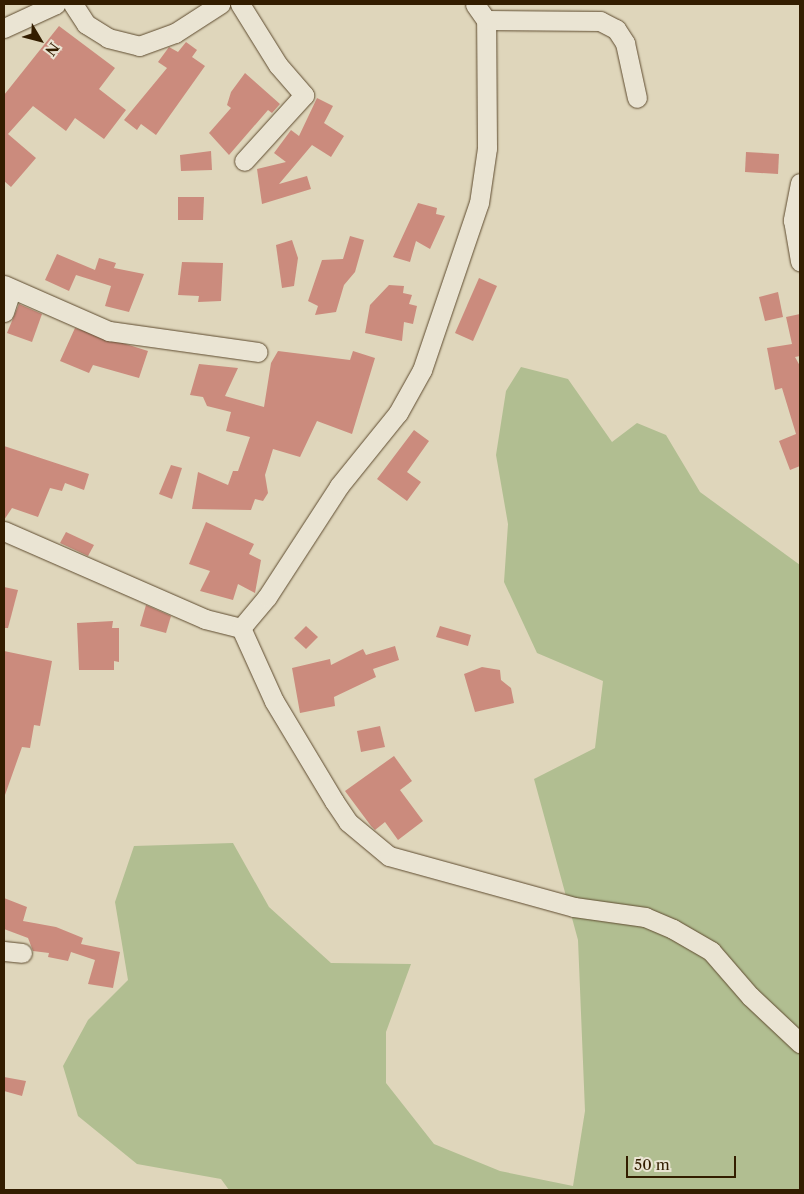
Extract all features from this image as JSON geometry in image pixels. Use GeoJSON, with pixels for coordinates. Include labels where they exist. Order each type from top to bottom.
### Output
{"type":"FeatureCollection","features":[{"type":"Feature","properties":{"kind":"street"},"geometry":{"type":"LineString","coordinates":[[4,28],[56,4]]}},
{"type":"Feature","properties":{"kind":"street"},"geometry":{"type":"LineString","coordinates":[[72,4],[86,24],[108,38],[139,46],[175,33],[220,4]]}},
{"type":"Feature","properties":{"kind":"street"},"geometry":{"type":"LineString","coordinates":[[240,4],[278,66],[304,95],[244,161]]}},
{"type":"Feature","properties":{"kind":"street"},"geometry":{"type":"LineString","coordinates":[[241,628],[271,590],[339,486],[398,412],[422,370],[479,203],[490,100],[486,20],[475,4]]}},
{"type":"Feature","properties":{"kind":"street"},"geometry":{"type":"LineString","coordinates":[[486,20],[600,21],[616,29],[625,43],[638,98]]}},
{"type":"Feature","properties":{"kind":"street"},"geometry":{"type":"LineString","coordinates":[[800,183],[793,220],[800,261]]}},
{"type":"Feature","properties":{"kind":"street"},"geometry":{"type":"LineString","coordinates":[[4,312],[8,288],[109,330],[258,352]]}},
{"type":"Feature","properties":{"kind":"street"},"geometry":{"type":"LineString","coordinates":[[4,531],[205,619],[241,628]]}},
{"type":"Feature","properties":{"kind":"street"},"geometry":{"type":"LineString","coordinates":[[241,628],[274,701],[334,801],[348,822],[389,856],[574,907],[645,917],[673,929],[711,951],[750,996],[800,1043]]}},
{"type":"Feature","properties":{"kind":"green space"},"geometry":{"type":"Polygon","coordinates":[[[521,367],[568,379],[612,442],[637,423],[666,435],[700,492],[800,565],[800,1190],[229,1190],[221,1179],[137,1164],[78,1116],[63,1066],[88,1020],[128,980],[115,902],[134,846],[233,843],[269,907],[331,963],[411,964],[386,1032],[386,1083],[434,1144],[500,1171],[573,1186],[585,1111],[578,940],[534,779],[595,748],[603,681],[537,653],[504,582],[508,524],[496,455],[506,391],[521,367]]]}},
{"type":"Feature","properties":{"kind":"building"},"geometry":{"type":"Polygon","coordinates":[[[59,26],[115,68],[99,89],[126,110],[104,139],[75,118],[66,131],[33,106],[8,134],[36,158],[11,187],[4,181],[4,95],[59,26]]]}},
{"type":"Feature","properties":{"kind":"building"},"geometry":{"type":"Polygon","coordinates":[[[186,42],[197,50],[192,57],[205,66],[156,135],[141,124],[137,130],[124,120],[167,68],[158,62],[169,47],[178,52],[186,42]]]}},
{"type":"Feature","properties":{"kind":"building"},"geometry":{"type":"Polygon","coordinates":[[[245,73],[280,104],[272,113],[268,110],[229,155],[209,133],[231,108],[227,105],[231,92],[245,73]]]}},
{"type":"Feature","properties":{"kind":"building"},"geometry":{"type":"Polygon","coordinates":[[[317,98],[333,106],[324,123],[344,136],[331,157],[312,145],[279,184],[307,176],[311,189],[262,204],[257,169],[286,162],[274,153],[291,130],[299,136],[317,98]]]}},
{"type":"Feature","properties":{"kind":"building"},"geometry":{"type":"Polygon","coordinates":[[[211,151],[212,170],[181,171],[180,155],[211,151]]]}},
{"type":"Feature","properties":{"kind":"building"},"geometry":{"type":"Polygon","coordinates":[[[746,152],[779,154],[778,174],[745,172],[746,152]]]}},
{"type":"Feature","properties":{"kind":"building"},"geometry":{"type":"Polygon","coordinates":[[[178,197],[204,197],[203,220],[178,220],[178,197]]]}},
{"type":"Feature","properties":{"kind":"building"},"geometry":{"type":"Polygon","coordinates":[[[418,203],[437,208],[436,214],[445,216],[430,249],[416,241],[410,262],[393,257],[418,203]]]}},
{"type":"Feature","properties":{"kind":"building"},"geometry":{"type":"Polygon","coordinates":[[[350,236],[364,240],[355,272],[344,285],[336,312],[315,315],[318,306],[308,301],[322,260],[343,259],[350,236]]]}},
{"type":"Feature","properties":{"kind":"building"},"geometry":{"type":"Polygon","coordinates":[[[292,240],[298,258],[294,286],[282,288],[276,245],[292,240]]]}},
{"type":"Feature","properties":{"kind":"building"},"geometry":{"type":"Polygon","coordinates":[[[57,254],[95,270],[99,258],[116,263],[114,268],[144,274],[129,312],[105,306],[111,286],[76,275],[69,291],[45,280],[57,254]]]}},
{"type":"Feature","properties":{"kind":"building"},"geometry":{"type":"Polygon","coordinates":[[[182,262],[223,263],[221,301],[198,302],[199,296],[178,295],[182,262]]]}},
{"type":"Feature","properties":{"kind":"building"},"geometry":{"type":"Polygon","coordinates":[[[479,278],[497,286],[473,341],[455,333],[479,278]]]}},
{"type":"Feature","properties":{"kind":"building"},"geometry":{"type":"Polygon","coordinates":[[[389,285],[404,286],[403,293],[412,295],[409,304],[417,306],[413,324],[404,322],[402,341],[365,333],[370,305],[389,285]]]}},
{"type":"Feature","properties":{"kind":"building"},"geometry":{"type":"Polygon","coordinates":[[[778,292],[783,317],[765,321],[759,297],[778,292]]]}},
{"type":"Feature","properties":{"kind":"building"},"geometry":{"type":"Polygon","coordinates":[[[19,304],[42,314],[32,342],[7,333],[19,304]]]}},
{"type":"Feature","properties":{"kind":"building"},"geometry":{"type":"Polygon","coordinates":[[[800,314],[800,356],[795,357],[800,366],[800,466],[790,470],[779,441],[796,434],[782,388],[775,390],[767,348],[792,344],[786,317],[800,314]]]}},
{"type":"Feature","properties":{"kind":"building"},"geometry":{"type":"Polygon","coordinates":[[[75,328],[148,351],[139,378],[93,365],[89,373],[60,361],[75,328]]]}},
{"type":"Feature","properties":{"kind":"building"},"geometry":{"type":"Polygon","coordinates":[[[278,351],[350,360],[353,351],[375,358],[352,434],[317,421],[300,457],[273,449],[265,475],[268,493],[263,501],[255,499],[251,510],[192,509],[198,472],[228,485],[233,471],[238,471],[250,437],[226,431],[231,412],[207,406],[203,397],[190,395],[199,364],[238,368],[225,396],[264,407],[271,363],[278,351]]]}},
{"type":"Feature","properties":{"kind":"building"},"geometry":{"type":"Polygon","coordinates":[[[414,430],[429,441],[407,472],[421,482],[407,501],[377,479],[414,430]]]}},
{"type":"Feature","properties":{"kind":"building"},"geometry":{"type":"Polygon","coordinates":[[[4,446],[89,474],[84,490],[65,483],[62,491],[50,488],[38,517],[12,508],[4,520],[4,446]]]}},
{"type":"Feature","properties":{"kind":"building"},"geometry":{"type":"Polygon","coordinates":[[[171,465],[182,468],[172,499],[159,494],[171,465]]]}},
{"type":"Feature","properties":{"kind":"building"},"geometry":{"type":"Polygon","coordinates":[[[206,522],[254,544],[249,554],[261,560],[255,593],[238,584],[233,600],[200,591],[210,571],[189,564],[206,522]]]}},
{"type":"Feature","properties":{"kind":"building"},"geometry":{"type":"Polygon","coordinates":[[[66,532],[94,545],[88,556],[60,543],[66,532]]]}},
{"type":"Feature","properties":{"kind":"building"},"geometry":{"type":"Polygon","coordinates":[[[4,587],[18,590],[8,628],[4,628],[4,587]]]}},
{"type":"Feature","properties":{"kind":"building"},"geometry":{"type":"Polygon","coordinates":[[[146,605],[171,616],[166,633],[140,626],[146,605]]]}},
{"type":"Feature","properties":{"kind":"building"},"geometry":{"type":"Polygon","coordinates":[[[113,621],[112,628],[119,628],[119,662],[114,661],[114,670],[79,670],[77,623],[113,621]]]}},
{"type":"Feature","properties":{"kind":"building"},"geometry":{"type":"Polygon","coordinates":[[[306,626],[318,637],[306,649],[294,638],[306,626]]]}},
{"type":"Feature","properties":{"kind":"building"},"geometry":{"type":"Polygon","coordinates":[[[440,626],[471,635],[468,646],[436,637],[440,626]]]}},
{"type":"Feature","properties":{"kind":"building"},"geometry":{"type":"Polygon","coordinates":[[[395,646],[399,660],[373,669],[376,677],[334,697],[335,706],[300,713],[292,668],[330,659],[331,665],[363,649],[366,655],[395,646]]]}},
{"type":"Feature","properties":{"kind":"building"},"geometry":{"type":"Polygon","coordinates":[[[4,651],[52,661],[40,726],[34,725],[30,748],[22,747],[5,795],[4,651]]]}},
{"type":"Feature","properties":{"kind":"building"},"geometry":{"type":"Polygon","coordinates":[[[482,667],[500,670],[501,680],[511,688],[514,703],[475,712],[464,674],[482,667]]]}},
{"type":"Feature","properties":{"kind":"building"},"geometry":{"type":"Polygon","coordinates":[[[380,726],[385,747],[361,752],[357,731],[380,726]]]}},
{"type":"Feature","properties":{"kind":"building"},"geometry":{"type":"Polygon","coordinates":[[[394,756],[412,781],[400,790],[423,821],[398,840],[385,822],[375,830],[345,791],[394,756]]]}},
{"type":"Feature","properties":{"kind":"building"},"geometry":{"type":"Polygon","coordinates":[[[4,898],[27,907],[23,921],[56,927],[83,938],[81,944],[120,952],[113,988],[88,984],[95,960],[71,952],[68,961],[48,957],[49,953],[33,951],[28,938],[4,929],[4,898]]]}},
{"type":"Feature","properties":{"kind":"building"},"geometry":{"type":"Polygon","coordinates":[[[4,1077],[26,1081],[22,1096],[4,1091],[4,1077]]]}}]}
